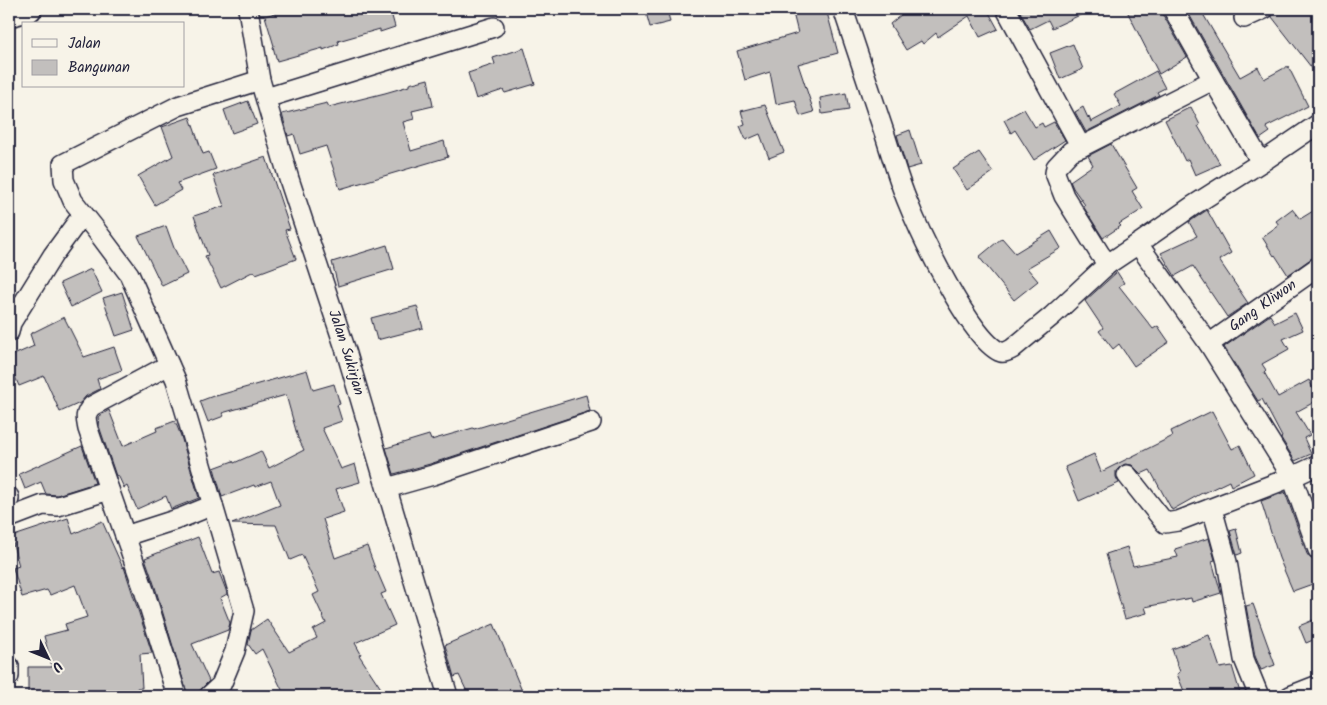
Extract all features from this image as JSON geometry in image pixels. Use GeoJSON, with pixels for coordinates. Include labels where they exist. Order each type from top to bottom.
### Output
{"type":"FeatureCollection","features":[{"type":"Feature","properties":{"kind":"main road"},"geometry":{"type":"LineString","coordinates":[[9,14],[29,9]]}},
{"type":"Feature","properties":{"kind":"street","name":"Jalan Sukirjan"},"geometry":{"type":"LineString","coordinates":[[248,9],[260,80],[289,180],[347,354],[448,696]]}},
{"type":"Feature","properties":{"kind":"street"},"geometry":{"type":"LineString","coordinates":[[843,9],[907,202],[941,273],[960,305],[979,332],[990,344],[1003,352],[1012,350],[1108,264],[1194,204],[1262,162],[1318,124]]}},
{"type":"Feature","properties":{"kind":"street"},"geometry":{"type":"LineString","coordinates":[[1006,9],[1082,147]]}},
{"type":"Feature","properties":{"kind":"street"},"geometry":{"type":"LineString","coordinates":[[1173,9],[1262,162]]}},
{"type":"Feature","properties":{"kind":"street"},"geometry":{"type":"LineString","coordinates":[[1244,18],[1264,9]]}},
{"type":"Feature","properties":{"kind":"street"},"geometry":{"type":"LineString","coordinates":[[266,98],[494,27]]}},
{"type":"Feature","properties":{"kind":"street"},"geometry":{"type":"LineString","coordinates":[[221,692],[235,651],[244,612],[176,380],[129,274],[72,201],[64,180],[63,164],[178,106],[260,80]]}},
{"type":"Feature","properties":{"kind":"street"},"geometry":{"type":"LineString","coordinates":[[1108,264],[1064,196],[1055,173],[1056,167],[1071,150],[1082,147],[1213,80]]}},
{"type":"Feature","properties":{"kind":"street"},"geometry":{"type":"LineString","coordinates":[[9,332],[11,322],[53,255],[84,214]]}},
{"type":"Feature","properties":{"kind":"street"},"geometry":{"type":"LineString","coordinates":[[1138,244],[1209,344],[1292,477],[1318,550]]}},
{"type":"Feature","properties":{"kind":"street","name":"Gang Kliwon"},"geometry":{"type":"LineString","coordinates":[[1209,344],[1318,267]]}},
{"type":"Feature","properties":{"kind":"street"},"geometry":{"type":"LineString","coordinates":[[169,365],[92,406],[87,411],[86,418],[88,429],[126,536],[177,696]]}},
{"type":"Feature","properties":{"kind":"street"},"geometry":{"type":"LineString","coordinates":[[387,488],[433,475],[591,422]]}},
{"type":"Feature","properties":{"kind":"street"},"geometry":{"type":"LineString","coordinates":[[1127,475],[1164,523],[1178,521],[1210,509],[1292,477],[1318,464]]}},
{"type":"Feature","properties":{"kind":"street"},"geometry":{"type":"LineString","coordinates":[[9,518],[43,505],[58,506],[109,490]]}},
{"type":"Feature","properties":{"kind":"street"},"geometry":{"type":"LineString","coordinates":[[126,536],[181,518],[213,505]]}},
{"type":"Feature","properties":{"kind":"street"},"geometry":{"type":"LineString","coordinates":[[1210,509],[1227,562],[1244,659],[1259,696]]}},
{"type":"Feature","properties":{"kind":"street"},"geometry":{"type":"LineString","coordinates":[[9,666],[9,676]]}},
{"type":"Feature","properties":{"kind":"street"},"geometry":{"type":"LineString","coordinates":[[1290,696],[1318,685]]}},
{"type":"Feature","properties":{"kind":"building"},"geometry":{"type":"Polygon","coordinates":[[[288,9],[390,9],[395,27],[380,32],[380,29],[338,41],[339,44],[323,50],[323,48],[277,61],[265,16],[288,9]]]}},
{"type":"Feature","properties":{"kind":"building"},"geometry":{"type":"Polygon","coordinates":[[[645,9],[667,9],[670,22],[650,27],[645,9]]]}},
{"type":"Feature","properties":{"kind":"building"},"geometry":{"type":"Polygon","coordinates":[[[792,9],[826,9],[838,53],[798,64],[814,112],[800,116],[795,100],[776,104],[770,72],[745,80],[737,51],[798,33],[792,9]]]}},
{"type":"Feature","properties":{"kind":"building"},"geometry":{"type":"Polygon","coordinates":[[[908,9],[987,9],[998,29],[980,37],[969,16],[938,37],[936,33],[923,44],[921,41],[906,50],[890,24],[908,9]]]}},
{"type":"Feature","properties":{"kind":"building"},"geometry":{"type":"Polygon","coordinates":[[[1027,9],[1093,9],[1052,28],[1048,20],[1030,29],[1020,12],[1027,9]]]}},
{"type":"Feature","properties":{"kind":"building"},"geometry":{"type":"Polygon","coordinates":[[[1126,9],[1162,9],[1163,15],[1187,57],[1159,74],[1126,9]]]}},
{"type":"Feature","properties":{"kind":"building"},"geometry":{"type":"Polygon","coordinates":[[[1186,9],[1200,9],[1240,77],[1258,67],[1264,79],[1288,66],[1308,106],[1266,127],[1270,132],[1260,139],[1186,9]]]}},
{"type":"Feature","properties":{"kind":"building"},"geometry":{"type":"Polygon","coordinates":[[[1275,9],[1318,9],[1318,76],[1272,17],[1275,9]]]}},
{"type":"Feature","properties":{"kind":"building"},"geometry":{"type":"Polygon","coordinates":[[[1073,44],[1083,69],[1060,79],[1050,53],[1073,44]]]}},
{"type":"Feature","properties":{"kind":"building"},"geometry":{"type":"Polygon","coordinates":[[[524,48],[535,84],[505,93],[503,90],[476,99],[468,73],[495,64],[493,58],[524,48]]]}},
{"type":"Feature","properties":{"kind":"building"},"geometry":{"type":"Polygon","coordinates":[[[1156,71],[1165,88],[1157,92],[1159,95],[1086,132],[1075,112],[1083,107],[1091,122],[1121,106],[1114,94],[1156,71]]]}},
{"type":"Feature","properties":{"kind":"building"},"geometry":{"type":"Polygon","coordinates":[[[428,79],[433,106],[412,111],[414,119],[403,122],[411,151],[444,141],[448,157],[340,189],[326,146],[300,154],[294,134],[288,136],[282,114],[327,103],[329,107],[385,93],[428,79]]]}},
{"type":"Feature","properties":{"kind":"building"},"geometry":{"type":"Polygon","coordinates":[[[846,93],[849,110],[822,114],[820,98],[846,93]]]}},
{"type":"Feature","properties":{"kind":"building"},"geometry":{"type":"Polygon","coordinates":[[[248,101],[257,124],[232,133],[224,110],[248,101]]]}},
{"type":"Feature","properties":{"kind":"building"},"geometry":{"type":"Polygon","coordinates":[[[765,105],[784,152],[769,158],[760,134],[746,140],[740,126],[745,124],[741,111],[765,105]]]}},
{"type":"Feature","properties":{"kind":"building"},"geometry":{"type":"Polygon","coordinates":[[[1191,107],[1200,125],[1198,126],[1220,164],[1195,175],[1188,159],[1185,161],[1165,120],[1191,107]]]}},
{"type":"Feature","properties":{"kind":"building"},"geometry":{"type":"Polygon","coordinates":[[[1024,109],[1035,127],[1042,123],[1044,127],[1054,122],[1065,140],[1034,160],[1015,130],[1011,133],[1004,120],[1024,109]]]}},
{"type":"Feature","properties":{"kind":"building"},"geometry":{"type":"Polygon","coordinates":[[[190,117],[203,154],[209,152],[216,169],[177,183],[181,190],[155,205],[138,176],[173,156],[162,127],[190,117]]]}},
{"type":"Feature","properties":{"kind":"building"},"geometry":{"type":"Polygon","coordinates":[[[910,130],[921,165],[907,169],[897,135],[910,130]]]}},
{"type":"Feature","properties":{"kind":"building"},"geometry":{"type":"Polygon","coordinates":[[[1111,144],[1137,188],[1132,191],[1143,209],[1119,224],[1121,226],[1103,238],[1070,181],[1093,165],[1088,156],[1111,144]]]}},
{"type":"Feature","properties":{"kind":"building"},"geometry":{"type":"Polygon","coordinates":[[[979,152],[993,172],[967,190],[953,169],[979,152]]]}},
{"type":"Feature","properties":{"kind":"building"},"geometry":{"type":"Polygon","coordinates":[[[266,157],[290,229],[285,230],[296,259],[256,274],[254,271],[221,288],[205,256],[208,255],[194,216],[224,206],[213,175],[266,157]]]}},
{"type":"Feature","properties":{"kind":"building"},"geometry":{"type":"Polygon","coordinates":[[[1318,208],[1318,256],[1312,258],[1288,275],[1262,237],[1279,225],[1276,221],[1292,209],[1300,219],[1318,208]]]}},
{"type":"Feature","properties":{"kind":"building"},"geometry":{"type":"Polygon","coordinates":[[[1207,210],[1231,253],[1219,260],[1248,303],[1227,317],[1193,266],[1175,276],[1161,253],[1197,236],[1189,222],[1207,210]]]}},
{"type":"Feature","properties":{"kind":"building"},"geometry":{"type":"Polygon","coordinates":[[[166,226],[187,274],[162,286],[138,236],[166,226]]]}},
{"type":"Feature","properties":{"kind":"building"},"geometry":{"type":"Polygon","coordinates":[[[1051,231],[1061,248],[1027,268],[1038,281],[1014,300],[979,257],[1002,238],[1015,253],[1051,231]]]}},
{"type":"Feature","properties":{"kind":"building"},"geometry":{"type":"Polygon","coordinates":[[[387,245],[394,269],[338,286],[332,262],[387,245]]]}},
{"type":"Feature","properties":{"kind":"building"},"geometry":{"type":"Polygon","coordinates":[[[91,269],[102,292],[71,307],[60,283],[91,269]]]}},
{"type":"Feature","properties":{"kind":"building"},"geometry":{"type":"Polygon","coordinates":[[[1117,272],[1124,283],[1119,286],[1153,329],[1158,326],[1169,342],[1134,366],[1119,344],[1113,349],[1099,331],[1103,328],[1085,301],[1117,272]]]}},
{"type":"Feature","properties":{"kind":"building"},"geometry":{"type":"Polygon","coordinates":[[[122,292],[134,330],[116,336],[103,298],[122,292]]]}},
{"type":"Feature","properties":{"kind":"building"},"geometry":{"type":"Polygon","coordinates":[[[417,306],[423,328],[377,340],[371,318],[417,306]]]}},
{"type":"Feature","properties":{"kind":"building"},"geometry":{"type":"Polygon","coordinates":[[[1295,313],[1303,330],[1283,339],[1289,349],[1262,364],[1266,370],[1264,372],[1278,397],[1309,380],[1318,398],[1318,400],[1296,412],[1310,435],[1304,438],[1311,454],[1295,461],[1281,438],[1262,399],[1258,401],[1224,347],[1270,315],[1275,323],[1295,313]]]}},
{"type":"Feature","properties":{"kind":"building"},"geometry":{"type":"Polygon","coordinates":[[[64,317],[84,357],[114,347],[122,370],[97,379],[100,389],[86,396],[80,403],[60,412],[44,376],[19,386],[9,363],[9,357],[34,346],[30,334],[64,317]]]}},
{"type":"Feature","properties":{"kind":"building"},"geometry":{"type":"Polygon","coordinates":[[[307,370],[313,390],[334,384],[340,404],[337,405],[342,421],[322,428],[341,469],[355,464],[360,482],[336,489],[344,512],[323,519],[335,558],[367,546],[386,592],[381,594],[395,625],[355,643],[361,654],[359,655],[386,696],[285,696],[262,649],[255,654],[248,644],[251,630],[267,619],[289,652],[317,638],[313,630],[326,623],[313,595],[319,592],[302,555],[290,560],[276,525],[232,524],[280,505],[271,481],[222,497],[214,468],[233,461],[234,463],[261,451],[269,468],[304,450],[298,438],[286,395],[222,413],[224,416],[208,422],[200,401],[307,370]]]}},
{"type":"Feature","properties":{"kind":"building"},"geometry":{"type":"Polygon","coordinates":[[[586,395],[590,411],[394,474],[386,448],[429,435],[431,440],[474,429],[586,395]]]}},
{"type":"Feature","properties":{"kind":"building"},"geometry":{"type":"Polygon","coordinates":[[[109,410],[123,446],[157,431],[156,428],[175,421],[199,498],[171,509],[166,496],[137,509],[127,486],[124,488],[118,475],[116,476],[99,426],[98,417],[109,410]]]}},
{"type":"Feature","properties":{"kind":"building"},"geometry":{"type":"Polygon","coordinates":[[[1212,411],[1232,449],[1240,445],[1254,474],[1231,486],[1229,481],[1204,492],[1172,510],[1150,470],[1141,474],[1132,465],[1125,464],[1116,471],[1119,483],[1079,501],[1065,467],[1094,454],[1101,472],[1173,436],[1171,431],[1212,411]]]}},
{"type":"Feature","properties":{"kind":"building"},"geometry":{"type":"Polygon","coordinates":[[[82,446],[95,483],[57,495],[46,494],[41,482],[25,489],[19,474],[82,446]]]}},
{"type":"Feature","properties":{"kind":"building"},"geometry":{"type":"Polygon","coordinates":[[[1285,492],[1307,554],[1315,563],[1318,562],[1318,582],[1293,591],[1279,558],[1261,501],[1285,492]]]}},
{"type":"Feature","properties":{"kind":"building"},"geometry":{"type":"Polygon","coordinates":[[[68,518],[73,534],[102,521],[124,567],[152,653],[140,654],[142,688],[137,688],[137,696],[28,696],[28,667],[52,667],[44,636],[67,630],[65,624],[87,617],[75,585],[50,595],[47,590],[22,597],[13,568],[19,566],[11,537],[68,518]]]}},
{"type":"Feature","properties":{"kind":"building"},"geometry":{"type":"Polygon","coordinates":[[[1236,529],[1242,553],[1237,555],[1230,531],[1236,529]]]}},
{"type":"Feature","properties":{"kind":"building"},"geometry":{"type":"Polygon","coordinates":[[[198,537],[212,574],[219,572],[226,590],[227,594],[220,598],[230,623],[228,630],[192,644],[209,681],[199,691],[188,696],[145,558],[198,537]]]}},
{"type":"Feature","properties":{"kind":"building"},"geometry":{"type":"Polygon","coordinates":[[[1209,538],[1215,560],[1212,561],[1221,593],[1192,602],[1191,598],[1145,607],[1147,613],[1125,619],[1106,554],[1127,547],[1133,566],[1178,557],[1175,549],[1209,538]]]}},
{"type":"Feature","properties":{"kind":"building"},"geometry":{"type":"Polygon","coordinates":[[[1253,604],[1275,665],[1261,670],[1255,656],[1246,606],[1253,604]]]}},
{"type":"Feature","properties":{"kind":"building"},"geometry":{"type":"Polygon","coordinates":[[[1318,618],[1318,638],[1306,643],[1299,626],[1318,618]]]}},
{"type":"Feature","properties":{"kind":"building"},"geometry":{"type":"Polygon","coordinates":[[[494,624],[522,691],[512,696],[469,696],[459,675],[454,677],[445,645],[494,624]]]}},
{"type":"Feature","properties":{"kind":"building"},"geometry":{"type":"Polygon","coordinates":[[[1209,635],[1220,668],[1232,666],[1241,696],[1186,696],[1177,674],[1180,672],[1172,649],[1209,635]]]}}]}
